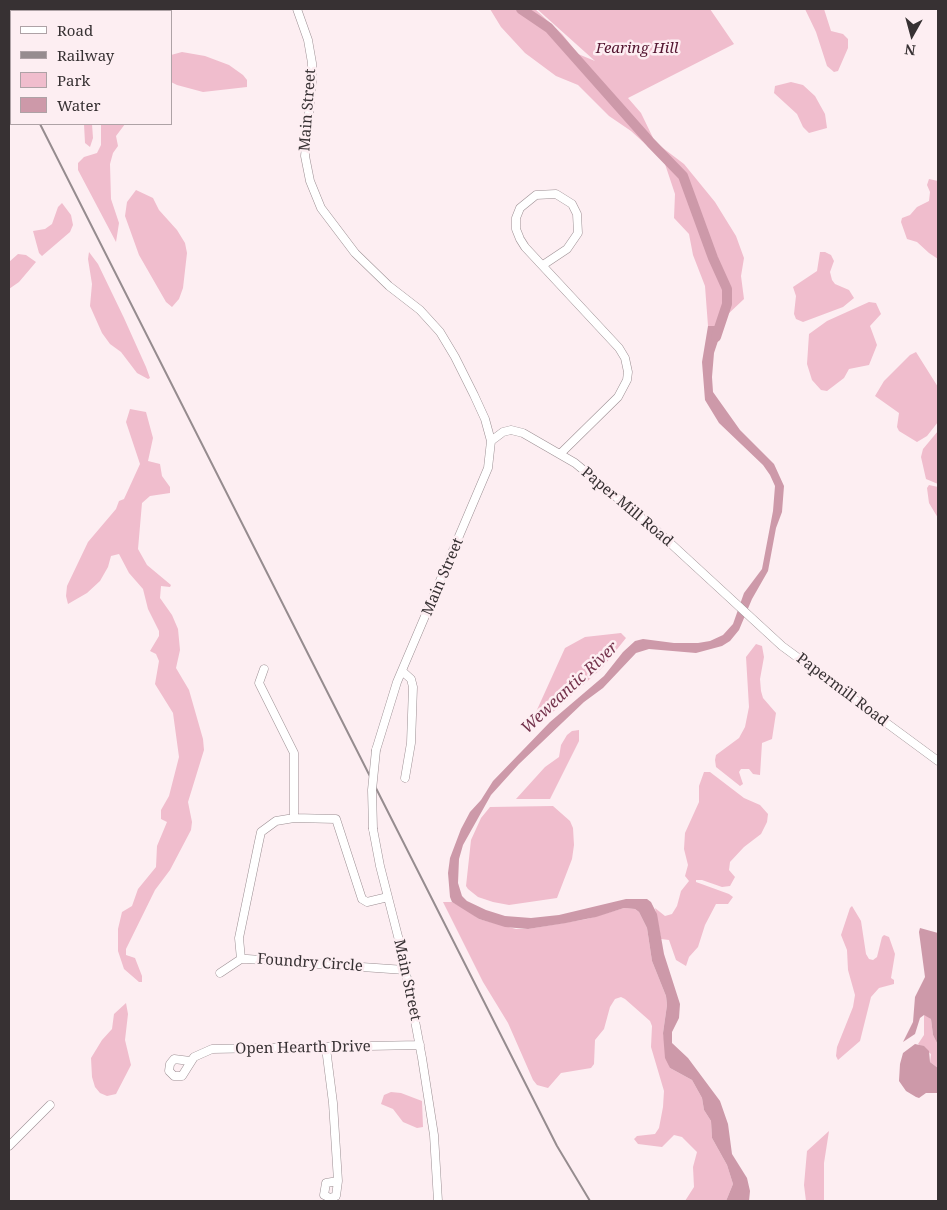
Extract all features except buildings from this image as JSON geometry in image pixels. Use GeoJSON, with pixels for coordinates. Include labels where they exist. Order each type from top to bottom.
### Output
{"type":"FeatureCollection","features":[{"type":"Feature","properties":{"kind":"street","name":"Main Street"},"geometry":{"type":"LineString","coordinates":[[297,9],[308,40],[312,63],[305,156],[310,181],[321,208],[355,253],[389,286],[420,310],[440,332],[455,357],[485,418],[491,440],[488,468],[402,671],[380,732],[376,750],[372,796],[373,829],[420,1045],[434,1135],[438,1201]]}},
{"type":"Feature","properties":{"kind":"street"},"geometry":{"type":"LineString","coordinates":[[543,265],[550,258],[568,249],[578,233],[577,214],[572,204],[556,194],[545,193],[529,199],[520,208],[516,218],[516,229],[520,239],[543,265],[619,348],[625,358],[628,372],[627,380],[618,397],[560,454]]}},
{"type":"Feature","properties":{"kind":"street","name":"Paper Mill Road"},"geometry":{"type":"LineString","coordinates":[[491,440],[503,432],[511,430],[523,433],[560,454],[596,479],[749,615]]}},
{"type":"Feature","properties":{"kind":"street","name":"Papermill Road"},"geometry":{"type":"LineString","coordinates":[[749,615],[807,664],[938,761]]}},
{"type":"Feature","properties":{"kind":"street"},"geometry":{"type":"LineString","coordinates":[[264,669],[259,682],[294,753],[294,818]]}},
{"type":"Feature","properties":{"kind":"street"},"geometry":{"type":"LineString","coordinates":[[402,671],[411,679],[413,687],[412,734],[405,778]]}},
{"type":"Feature","properties":{"kind":"street"},"geometry":{"type":"LineString","coordinates":[[241,959],[239,938],[261,832],[276,821],[294,818],[336,819],[362,899],[367,902],[388,897]]}},
{"type":"Feature","properties":{"kind":"street","name":"Foundry Circle"},"geometry":{"type":"LineString","coordinates":[[220,973],[241,959],[405,970]]}},
{"type":"Feature","properties":{"kind":"street","name":"Open Hearth Drive"},"geometry":{"type":"LineString","coordinates":[[190,1062],[194,1057],[212,1049],[420,1045]]}},
{"type":"Feature","properties":{"kind":"street"},"geometry":{"type":"LineString","coordinates":[[326,1048],[338,1181]]}},
{"type":"Feature","properties":{"kind":"street"},"geometry":{"type":"LineString","coordinates":[[9,1146],[50,1106]]}},
{"type":"Feature","properties":{"kind":"green space","name":"Fearing Hill"},"geometry":{"type":"Polygon","coordinates":[[[490,9],[535,9],[562,34],[578,54],[595,61],[537,9],[710,9],[734,44],[628,98],[641,113],[655,142],[684,164],[715,202],[736,236],[744,258],[741,276],[744,299],[726,316],[723,326],[708,326],[705,286],[693,255],[689,234],[674,218],[675,194],[664,161],[631,131],[609,116],[578,85],[556,76],[525,53],[501,27],[490,9]]]}},
{"type":"Feature","properties":{"kind":"green space"},"geometry":{"type":"Polygon","coordinates":[[[805,9],[824,9],[831,31],[843,34],[848,39],[848,48],[838,71],[834,72],[827,66],[816,32],[805,9]]]}},
{"type":"Feature","properties":{"kind":"green space"},"geometry":{"type":"Polygon","coordinates":[[[182,52],[205,56],[229,65],[243,75],[247,80],[247,87],[203,92],[177,85],[172,82],[172,55],[182,52]]]}},
{"type":"Feature","properties":{"kind":"green space"},"geometry":{"type":"Polygon","coordinates":[[[791,82],[803,85],[815,96],[825,114],[827,128],[809,133],[803,127],[797,114],[774,93],[775,86],[791,82]]]}},
{"type":"Feature","properties":{"kind":"green space"},"geometry":{"type":"Polygon","coordinates":[[[84,125],[92,125],[93,138],[90,147],[85,143],[84,125]]]}},
{"type":"Feature","properties":{"kind":"green space"},"geometry":{"type":"Polygon","coordinates":[[[101,125],[124,125],[116,136],[118,146],[113,153],[110,164],[111,199],[119,223],[116,242],[78,170],[78,163],[84,157],[97,153],[101,145],[101,125]]]}},
{"type":"Feature","properties":{"kind":"green space"},"geometry":{"type":"Polygon","coordinates":[[[929,179],[938,181],[938,259],[917,242],[907,239],[901,222],[902,218],[910,215],[917,207],[929,201],[930,192],[927,185],[929,179]]]}},
{"type":"Feature","properties":{"kind":"green space"},"geometry":{"type":"Polygon","coordinates":[[[136,190],[153,198],[159,210],[177,230],[185,243],[187,253],[183,288],[179,299],[172,307],[166,302],[139,255],[125,216],[127,202],[136,190]]]}},
{"type":"Feature","properties":{"kind":"green space"},"geometry":{"type":"Polygon","coordinates":[[[62,203],[71,215],[73,225],[70,232],[42,256],[39,253],[33,231],[45,229],[52,224],[58,207],[62,203]]]}},
{"type":"Feature","properties":{"kind":"green space"},"geometry":{"type":"Polygon","coordinates":[[[89,252],[98,264],[124,318],[146,367],[150,378],[148,379],[137,373],[121,352],[110,344],[102,333],[90,306],[92,284],[88,259],[89,252]]]}},
{"type":"Feature","properties":{"kind":"green space"},"geometry":{"type":"Polygon","coordinates":[[[820,252],[831,255],[834,261],[830,272],[832,280],[835,284],[849,290],[854,298],[843,307],[803,322],[796,319],[794,314],[796,296],[793,287],[817,271],[820,252]]]}},
{"type":"Feature","properties":{"kind":"green space"},"geometry":{"type":"Polygon","coordinates":[[[18,254],[26,255],[36,262],[19,282],[9,289],[9,262],[18,254]]]}},
{"type":"Feature","properties":{"kind":"green space"},"geometry":{"type":"Polygon","coordinates":[[[869,302],[876,303],[881,314],[870,326],[877,345],[869,365],[849,369],[844,378],[827,391],[821,390],[812,380],[807,364],[809,334],[827,321],[869,302]]]}},
{"type":"Feature","properties":{"kind":"green space"},"geometry":{"type":"Polygon","coordinates":[[[916,352],[938,387],[938,422],[927,436],[917,442],[899,431],[897,427],[899,413],[875,396],[884,381],[910,355],[916,352]]]}},
{"type":"Feature","properties":{"kind":"green space"},"geometry":{"type":"Polygon","coordinates":[[[130,409],[146,412],[153,438],[148,461],[160,464],[162,476],[170,487],[170,493],[150,496],[142,503],[138,549],[147,565],[171,585],[170,587],[161,586],[160,598],[172,615],[178,629],[180,650],[176,668],[189,690],[203,739],[204,750],[188,802],[192,822],[191,830],[170,870],[155,890],[126,949],[126,955],[135,958],[142,976],[142,982],[139,982],[124,969],[118,951],[118,929],[122,912],[132,906],[138,889],[156,867],[157,846],[167,822],[161,819],[161,810],[169,796],[179,757],[173,713],[155,684],[159,661],[156,654],[150,651],[159,636],[159,631],[148,609],[143,589],[129,573],[119,554],[111,556],[108,567],[100,581],[87,593],[68,604],[66,596],[67,586],[88,542],[116,509],[119,501],[124,499],[140,464],[126,422],[130,409]]]}},
{"type":"Feature","properties":{"kind":"green space"},"geometry":{"type":"Polygon","coordinates":[[[938,431],[938,484],[926,479],[921,457],[923,449],[938,431]]]}},
{"type":"Feature","properties":{"kind":"green space"},"geometry":{"type":"Polygon","coordinates":[[[929,485],[938,487],[938,518],[929,503],[927,488],[929,485]]]}},
{"type":"Feature","properties":{"kind":"green space"},"geometry":{"type":"Polygon","coordinates":[[[621,633],[626,638],[602,668],[545,719],[536,712],[565,648],[585,637],[621,633]]]}},
{"type":"Feature","properties":{"kind":"green space"},"geometry":{"type":"Polygon","coordinates":[[[756,644],[762,646],[764,657],[760,679],[763,698],[776,713],[772,739],[762,743],[760,775],[753,774],[749,769],[741,769],[739,772],[743,784],[740,786],[716,767],[715,760],[716,755],[739,738],[745,727],[749,707],[746,657],[756,644]]]}},
{"type":"Feature","properties":{"kind":"green space"},"geometry":{"type":"Polygon","coordinates":[[[579,730],[579,741],[550,799],[516,799],[545,767],[559,757],[561,745],[567,735],[572,731],[579,730]]]}},
{"type":"Feature","properties":{"kind":"green space"},"geometry":{"type":"Polygon","coordinates":[[[704,772],[710,772],[744,798],[760,805],[768,814],[767,822],[761,834],[744,847],[730,862],[729,870],[735,877],[730,886],[722,887],[702,880],[696,880],[696,882],[733,897],[728,904],[716,904],[705,925],[698,947],[689,957],[686,966],[676,960],[669,940],[661,939],[655,908],[665,916],[672,914],[677,906],[681,891],[689,881],[685,876],[688,865],[684,849],[685,833],[699,802],[699,786],[704,772]]]}},
{"type":"Feature","properties":{"kind":"green space"},"geometry":{"type":"Polygon","coordinates":[[[553,806],[570,821],[573,828],[574,845],[572,859],[557,898],[509,905],[478,897],[468,889],[466,886],[471,840],[481,818],[490,807],[553,806]]]}},
{"type":"Feature","properties":{"kind":"green space"},"geometry":{"type":"Polygon","coordinates":[[[443,902],[452,902],[479,919],[516,929],[528,929],[587,919],[624,908],[635,909],[639,912],[647,928],[652,961],[666,996],[667,1005],[663,1033],[670,1068],[692,1080],[702,1098],[704,1110],[711,1121],[712,1138],[727,1165],[733,1184],[726,1201],[685,1201],[694,1187],[693,1167],[697,1152],[682,1137],[674,1135],[662,1147],[638,1144],[634,1139],[637,1136],[655,1134],[659,1128],[663,1107],[664,1091],[651,1047],[652,1026],[650,1021],[625,999],[621,997],[615,999],[610,1007],[604,1029],[595,1040],[594,1064],[591,1068],[561,1073],[548,1088],[537,1085],[533,1080],[508,1023],[483,982],[443,902]]]}},
{"type":"Feature","properties":{"kind":"green space"},"geometry":{"type":"Polygon","coordinates":[[[852,906],[861,921],[866,954],[869,959],[873,960],[877,957],[882,937],[884,935],[889,937],[895,954],[891,978],[894,980],[894,984],[879,988],[871,997],[860,1041],[838,1060],[836,1056],[837,1047],[853,1007],[855,995],[848,970],[847,950],[841,935],[852,906]]]}},
{"type":"Feature","properties":{"kind":"green space"},"geometry":{"type":"Polygon","coordinates":[[[126,1003],[128,1014],[125,1040],[131,1065],[116,1094],[107,1096],[100,1093],[95,1087],[92,1077],[91,1058],[102,1040],[112,1029],[114,1014],[126,1003]]]}},
{"type":"Feature","properties":{"kind":"green space"},"geometry":{"type":"Polygon","coordinates":[[[924,1015],[929,1016],[931,1019],[933,1035],[938,1045],[938,1068],[930,1062],[931,1054],[918,1044],[924,1035],[924,1015]]]}},
{"type":"Feature","properties":{"kind":"green space"},"geometry":{"type":"Polygon","coordinates":[[[391,1092],[401,1093],[422,1101],[423,1127],[417,1128],[403,1122],[393,1109],[381,1104],[384,1095],[391,1092]]]}},
{"type":"Feature","properties":{"kind":"green space"},"geometry":{"type":"Polygon","coordinates":[[[829,1131],[824,1163],[824,1201],[806,1201],[804,1185],[807,1151],[829,1131]]]}},
{"type":"Feature","properties":{"kind":"water"},"geometry":{"type":"Polygon","coordinates":[[[708,326],[723,326],[714,353],[713,392],[740,430],[774,464],[784,486],[782,512],[776,528],[768,571],[752,599],[739,630],[730,641],[722,646],[696,653],[649,649],[636,653],[603,688],[584,702],[519,764],[491,795],[463,845],[459,859],[458,883],[462,896],[467,901],[505,916],[531,918],[559,915],[626,899],[647,899],[651,902],[657,914],[664,954],[680,1004],[679,1018],[672,1032],[672,1043],[688,1058],[720,1101],[728,1124],[732,1154],[747,1178],[750,1191],[749,1201],[726,1201],[733,1184],[727,1165],[712,1138],[711,1121],[704,1110],[702,1098],[692,1080],[670,1068],[665,1058],[663,1033],[667,1005],[666,996],[652,961],[647,928],[639,912],[635,909],[624,908],[596,917],[566,923],[528,929],[505,927],[479,919],[452,902],[448,873],[450,858],[470,812],[481,800],[493,781],[550,722],[604,676],[623,652],[635,641],[643,639],[674,643],[698,643],[710,641],[723,635],[733,624],[744,593],[762,569],[773,511],[775,486],[763,465],[719,423],[705,400],[702,362],[708,326]]]}},
{"type":"Feature","properties":{"kind":"water"},"geometry":{"type":"Polygon","coordinates":[[[920,928],[938,933],[938,1045],[933,1035],[931,1019],[924,1015],[920,1018],[915,1034],[903,1042],[913,1022],[915,997],[925,977],[920,928]]]}},
{"type":"Feature","properties":{"kind":"water"},"geometry":{"type":"Polygon","coordinates":[[[915,1044],[924,1046],[929,1051],[930,1062],[938,1068],[938,1093],[926,1093],[919,1098],[906,1091],[899,1081],[903,1053],[915,1044]]]}},
{"type":"Feature","properties":{"kind":"waterway","name":"Weweantic River"},"geometry":{"type":"LineString","coordinates":[[521,9],[549,28],[651,143],[683,176],[713,258],[727,289],[727,304],[716,337]]}},
{"type":"Feature","properties":{"kind":"railway"},"geometry":{"type":"LineString","coordinates":[[41,125],[557,1146],[590,1201]]}}]}
